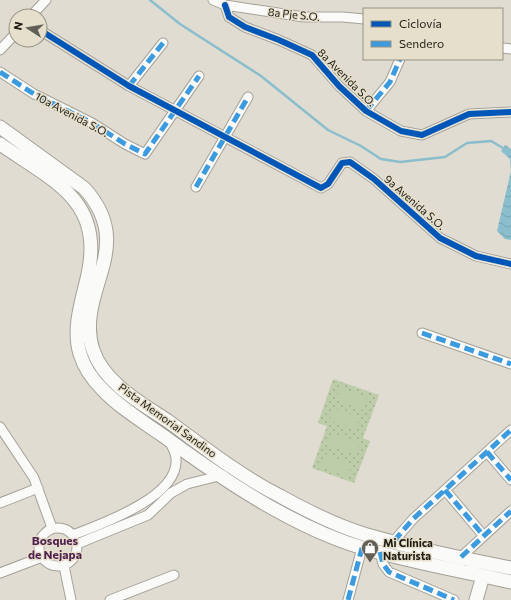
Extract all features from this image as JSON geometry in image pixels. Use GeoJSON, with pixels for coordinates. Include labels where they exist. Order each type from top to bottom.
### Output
{"type":"FeatureCollection","features":[{"type":"Feature","properties":{"kind":"main road","name":"Pista Memorial Sandino"},"geometry":{"type":"LineString","coordinates":[[0,127],[84,188],[94,198],[100,210],[107,234],[106,252],[91,318],[90,335],[93,350],[100,366],[117,384],[134,398],[233,467],[278,496],[322,517],[366,534],[511,568]]}},
{"type":"Feature","properties":{"kind":"main road","name":"Pista Memorial Sandino"},"geometry":{"type":"LineString","coordinates":[[0,144],[65,190],[86,214],[91,229],[92,254],[78,313],[77,339],[81,355],[88,371],[102,389],[120,405],[221,477],[285,514],[316,529],[362,548],[511,582]]}},
{"type":"Feature","properties":{"kind":"main road"},"geometry":{"type":"LineString","coordinates":[[476,600],[483,576]]}},
{"type":"Feature","properties":{"kind":"street"},"geometry":{"type":"LineString","coordinates":[[38,8],[46,0]]}},
{"type":"Feature","properties":{"kind":"street"},"geometry":{"type":"LineString","coordinates":[[213,0],[225,5]]}},
{"type":"Feature","properties":{"kind":"street","name":"8a Pje S.O."},"geometry":{"type":"LineString","coordinates":[[225,5],[304,17],[343,17],[363,19]]}},
{"type":"Feature","properties":{"kind":"street","name":"8a Avenida S.O."},"geometry":{"type":"LineString","coordinates":[[225,5],[229,17],[244,27],[279,40],[312,55],[339,86],[366,111],[401,131],[422,135],[469,114],[511,112]]}},
{"type":"Feature","properties":{"kind":"street"},"geometry":{"type":"LineString","coordinates":[[48,35],[129,86],[226,136]]}},
{"type":"Feature","properties":{"kind":"street"},"geometry":{"type":"LineString","coordinates":[[0,50],[8,42]]}},
{"type":"Feature","properties":{"kind":"street"},"geometry":{"type":"LineString","coordinates":[[129,86],[163,43]]}},
{"type":"Feature","properties":{"kind":"street"},"geometry":{"type":"LineString","coordinates":[[366,111],[390,82],[400,60]]}},
{"type":"Feature","properties":{"kind":"street","name":"10a Avenida S.O."},"geometry":{"type":"LineString","coordinates":[[0,72],[34,94],[92,123],[125,144],[145,154],[175,110]]}},
{"type":"Feature","properties":{"kind":"street"},"geometry":{"type":"LineString","coordinates":[[175,110],[199,76]]}},
{"type":"Feature","properties":{"kind":"street"},"geometry":{"type":"LineString","coordinates":[[196,187],[248,97]]}},
{"type":"Feature","properties":{"kind":"street","name":"9a Avenida S.O."},"geometry":{"type":"LineString","coordinates":[[226,136],[321,188],[328,184],[342,163],[350,162],[374,180],[440,238],[476,256],[511,264]]}},
{"type":"Feature","properties":{"kind":"street"},"geometry":{"type":"LineString","coordinates":[[422,333],[511,364]]}},
{"type":"Feature","properties":{"kind":"street"},"geometry":{"type":"LineString","coordinates":[[0,427],[34,478],[52,528]]}},
{"type":"Feature","properties":{"kind":"street"},"geometry":{"type":"LineString","coordinates":[[394,541],[413,519],[511,430]]}},
{"type":"Feature","properties":{"kind":"street"},"geometry":{"type":"LineString","coordinates":[[77,544],[148,515],[168,490],[175,468],[176,458],[170,442]]}},
{"type":"Feature","properties":{"kind":"street"},"geometry":{"type":"LineString","coordinates":[[487,452],[511,480]]}},
{"type":"Feature","properties":{"kind":"street"},"geometry":{"type":"LineString","coordinates":[[73,535],[143,505],[168,490],[205,479],[221,477],[233,467]]}},
{"type":"Feature","properties":{"kind":"street"},"geometry":{"type":"LineString","coordinates":[[0,503],[38,488]]}},
{"type":"Feature","properties":{"kind":"street"},"geometry":{"type":"LineString","coordinates":[[445,490],[483,535]]}},
{"type":"Feature","properties":{"kind":"street"},"geometry":{"type":"LineString","coordinates":[[461,557],[511,510]]}},
{"type":"Feature","properties":{"kind":"street"},"geometry":{"type":"LineString","coordinates":[[62,527],[73,535],[77,544],[77,551],[73,560],[64,566],[54,566],[45,562],[39,553],[39,543],[43,534],[52,528],[62,527]]}},
{"type":"Feature","properties":{"kind":"street"},"geometry":{"type":"LineString","coordinates":[[348,600],[362,548]]}},
{"type":"Feature","properties":{"kind":"street"},"geometry":{"type":"LineString","coordinates":[[380,552],[383,564],[389,572],[454,600]]}},
{"type":"Feature","properties":{"kind":"street"},"geometry":{"type":"LineString","coordinates":[[0,573],[42,557]]}},
{"type":"Feature","properties":{"kind":"street"},"geometry":{"type":"LineString","coordinates":[[64,566],[71,600]]}},
{"type":"Feature","properties":{"kind":"street"},"geometry":{"type":"LineString","coordinates":[[110,600],[174,575]]}},
{"type":"Feature","properties":{"kind":"green space"},"geometry":{"type":"Polygon","coordinates":[[[333,379],[379,395],[363,438],[370,441],[354,483],[312,468],[327,426],[318,423],[333,379]]]}},
{"type":"Feature","properties":{"kind":"green space"},"geometry":{"type":"Polygon","coordinates":[[[340,388],[367,397],[363,410],[336,400],[340,388]]]}},
{"type":"Feature","properties":{"kind":"green space"},"geometry":{"type":"Polygon","coordinates":[[[333,408],[360,417],[355,430],[329,420],[333,408]]]}},
{"type":"Feature","properties":{"kind":"green space"},"geometry":{"type":"Polygon","coordinates":[[[333,433],[360,442],[355,455],[328,445],[333,433]]]}},
{"type":"Feature","properties":{"kind":"green space"},"geometry":{"type":"Polygon","coordinates":[[[325,454],[352,464],[348,476],[321,467],[325,454]]]}},
{"type":"Feature","properties":{"kind":"water"},"geometry":{"type":"Polygon","coordinates":[[[505,145],[511,149],[511,171],[510,159],[501,151],[505,145]]]}},
{"type":"Feature","properties":{"kind":"water"},"geometry":{"type":"Polygon","coordinates":[[[511,171],[511,240],[505,239],[497,231],[511,171]]]}},
{"type":"Feature","properties":{"kind":"waterway"},"geometry":{"type":"LineString","coordinates":[[150,0],[180,24],[261,76],[328,130],[361,146],[381,159],[400,162],[445,157],[467,143],[491,141],[503,148]]}},
{"type":"Feature","properties":{"kind":"marked path"},"geometry":{"type":"LineString","coordinates":[[129,86],[163,43]]}},
{"type":"Feature","properties":{"kind":"marked path"},"geometry":{"type":"LineString","coordinates":[[366,111],[390,82],[400,60]]}},
{"type":"Feature","properties":{"kind":"marked path"},"geometry":{"type":"LineString","coordinates":[[0,72],[34,94],[92,123],[125,144],[145,154],[199,76]]}},
{"type":"Feature","properties":{"kind":"marked path"},"geometry":{"type":"LineString","coordinates":[[196,187],[248,97]]}},
{"type":"Feature","properties":{"kind":"marked path"},"geometry":{"type":"LineString","coordinates":[[422,333],[511,364]]}},
{"type":"Feature","properties":{"kind":"marked path"},"geometry":{"type":"LineString","coordinates":[[394,541],[413,519],[511,430]]}},
{"type":"Feature","properties":{"kind":"marked path"},"geometry":{"type":"LineString","coordinates":[[487,452],[511,480]]}},
{"type":"Feature","properties":{"kind":"marked path"},"geometry":{"type":"LineString","coordinates":[[445,490],[483,535]]}},
{"type":"Feature","properties":{"kind":"marked path"},"geometry":{"type":"LineString","coordinates":[[461,557],[511,511]]}},
{"type":"Feature","properties":{"kind":"marked path"},"geometry":{"type":"LineString","coordinates":[[348,600],[362,548]]}},
{"type":"Feature","properties":{"kind":"marked path"},"geometry":{"type":"LineString","coordinates":[[380,552],[383,564],[389,572],[454,600]]}},
{"type":"Feature","properties":{"kind":"cycle path"},"geometry":{"type":"LineString","coordinates":[[225,5],[229,17],[245,27],[312,55],[339,86],[366,111],[401,131],[422,135],[469,114],[511,112]]}},
{"type":"Feature","properties":{"kind":"cycle path"},"geometry":{"type":"LineString","coordinates":[[48,35],[129,86],[321,188],[328,184],[342,163],[350,162],[374,179],[440,238],[476,256],[511,264]]}},
{"type":"Feature","properties":{"kind":"place","name":"Mi Clínica Naturista"},"geometry":{"type":"Point","coordinates":[370,563]}},
{"type":"Feature","properties":{"kind":"district","name":"Bosques de Nejapa"},"geometry":{"type":"Point","coordinates":[55,547]}}]}
